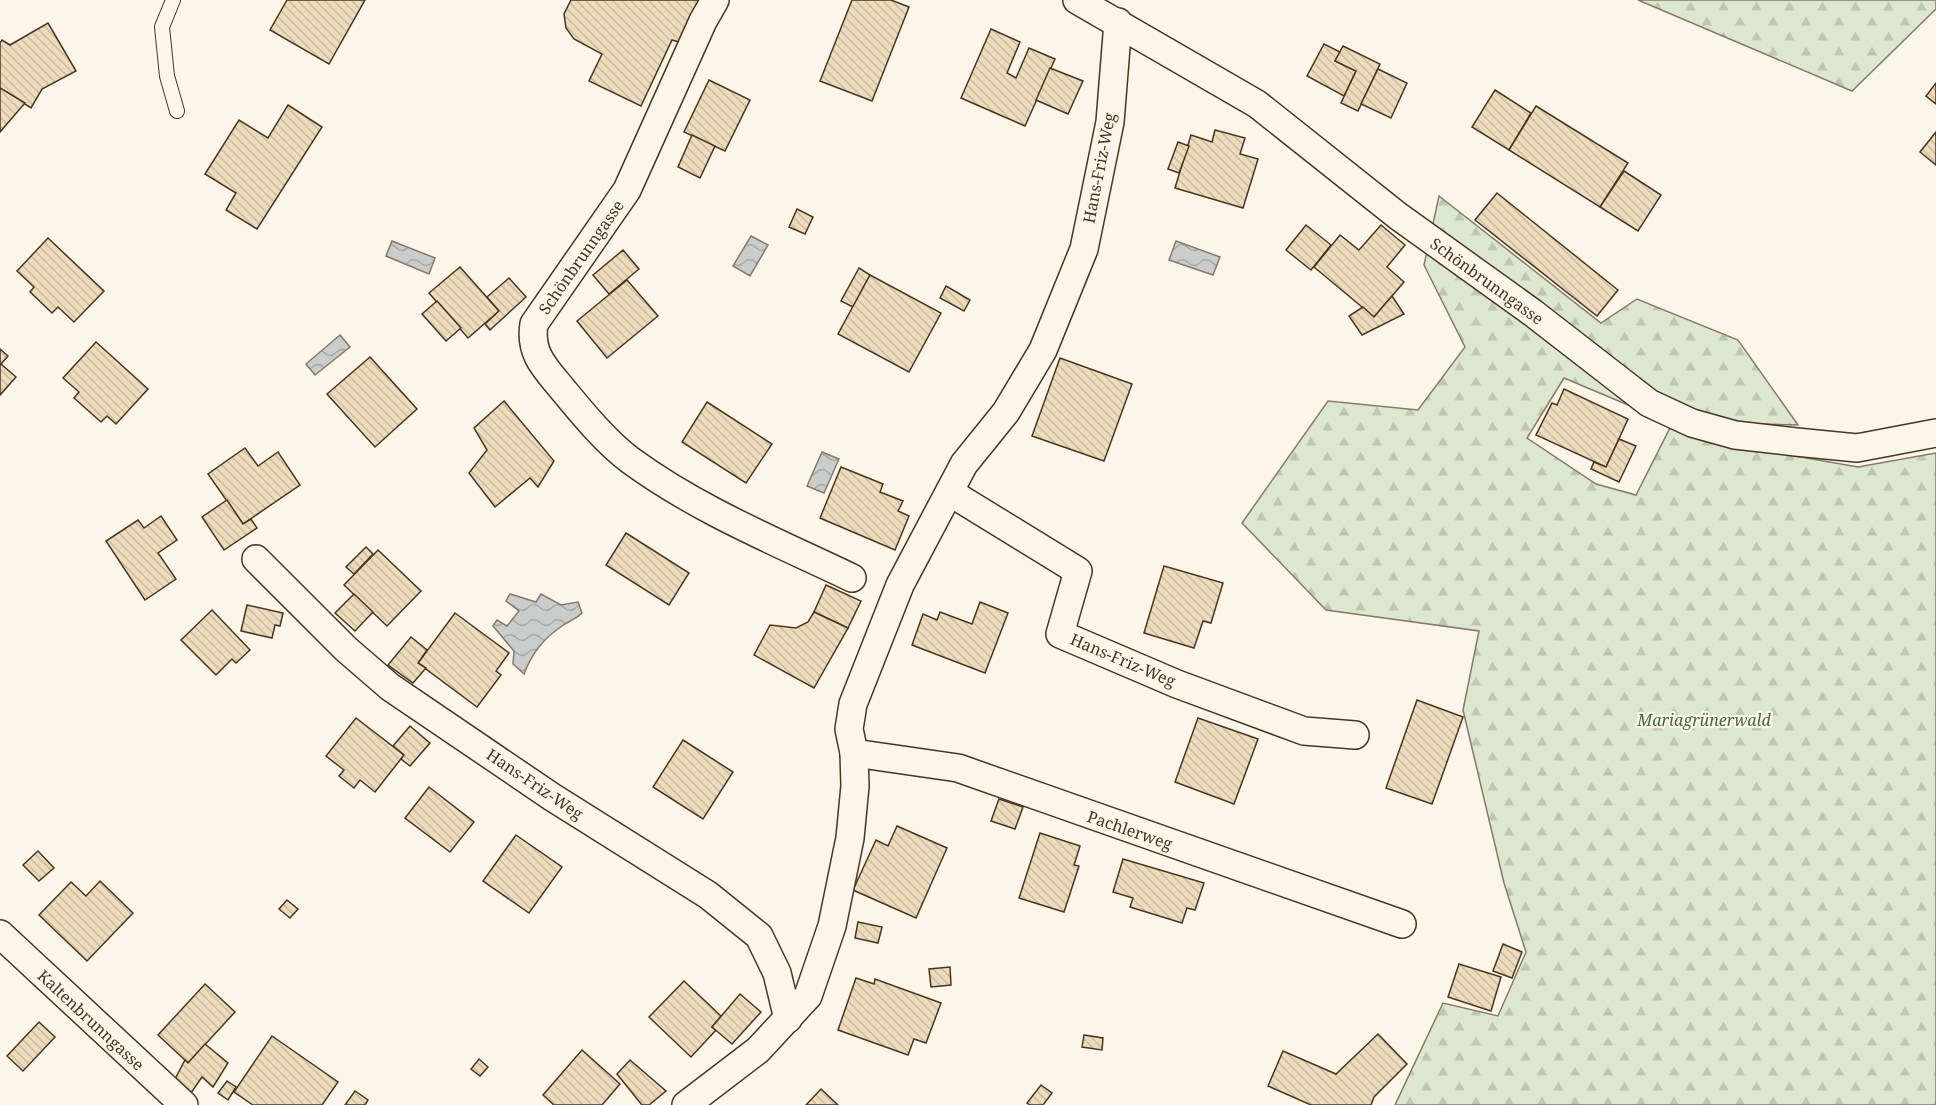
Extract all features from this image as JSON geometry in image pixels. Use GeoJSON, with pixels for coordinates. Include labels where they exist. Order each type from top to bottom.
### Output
{"type":"FeatureCollection","features":[{"type":"Feature","properties":{"kind":"street","name":"Schönbrunngasse"},"geometry":{"type":"LineString","coordinates":[[715,0],[703,21],[627,190],[534,324],[531,340],[536,357],[542,365],[575,404],[629,459],[708,510],[852,578]]}},
{"type":"Feature","properties":{"kind":"street","name":"Schönbrunngasse"},"geometry":{"type":"LineString","coordinates":[[1077,0],[1257,104],[1398,216],[1533,314],[1649,403],[1692,423],[1735,435],[1796,442],[1857,448],[1936,433]]}},
{"type":"Feature","properties":{"kind":"street","name":"Hans-Friz-Weg"},"geometry":{"type":"LineString","coordinates":[[686,1105],[758,1050],[808,996],[832,926],[850,838],[855,786],[854,753],[849,729],[853,704],[900,585],[951,493],[964,464],[1006,412],[1043,350],[1084,249],[1110,122],[1118,22]]}},
{"type":"Feature","properties":{"kind":"street","name":"Hans-Friz-Weg"},"geometry":{"type":"LineString","coordinates":[[951,493],[1077,572],[1060,634],[1177,684],[1304,731],[1355,735]]}},
{"type":"Feature","properties":{"kind":"street","name":"Hans-Friz-Weg"},"geometry":{"type":"LineString","coordinates":[[256,559],[346,649],[390,687],[552,797],[708,895],[759,936],[777,973],[788,1019]]}},
{"type":"Feature","properties":{"kind":"street","name":"Pachlerweg"},"geometry":{"type":"LineString","coordinates":[[854,753],[958,768],[1402,924]]}},
{"type":"Feature","properties":{"kind":"street","name":"Kaltenbrunngasse"},"geometry":{"type":"LineString","coordinates":[[0,934],[184,1105]]}},
{"type":"Feature","properties":{"kind":"lane"},"geometry":{"type":"LineString","coordinates":[[173,0],[162,27],[167,76],[177,111]]}},
{"type":"Feature","properties":{"kind":"green space"},"geometry":{"type":"Polygon","coordinates":[[[1638,0],[1936,0],[1936,9],[1852,91],[1638,0]]]}},
{"type":"Feature","properties":{"kind":"green space","name":"Mariagrünerwald"},"geometry":{"type":"Polygon","coordinates":[[[1439,196],[1601,323],[1637,299],[1738,340],[1798,425],[1666,421],[1564,378],[1527,438],[1596,484],[1636,495],[1672,424],[1766,451],[1858,467],[1936,453],[1936,1105],[1395,1105],[1443,1003],[1498,1016],[1526,952],[1504,883],[1463,710],[1479,631],[1326,610],[1242,523],[1328,401],[1418,410],[1465,347],[1424,265],[1439,196]]]}},
{"type":"Feature","properties":{"kind":"water"},"geometry":{"type":"Polygon","coordinates":[[[751,236],[768,245],[750,276],[733,266],[751,236]]]}},
{"type":"Feature","properties":{"kind":"water"},"geometry":{"type":"Polygon","coordinates":[[[392,241],[435,258],[429,274],[386,256],[392,241]]]}},
{"type":"Feature","properties":{"kind":"water"},"geometry":{"type":"Polygon","coordinates":[[[1176,241],[1220,257],[1213,275],[1169,260],[1176,241]]]}},
{"type":"Feature","properties":{"kind":"water"},"geometry":{"type":"Polygon","coordinates":[[[340,335],[350,347],[315,375],[306,364],[340,335]]]}},
{"type":"Feature","properties":{"kind":"water"},"geometry":{"type":"Polygon","coordinates":[[[822,452],[839,459],[824,493],[807,486],[822,452]]]}},
{"type":"Feature","properties":{"kind":"water"},"geometry":{"type":"Polygon","coordinates":[[[510,594],[536,602],[541,594],[561,605],[578,602],[582,613],[544,641],[524,674],[513,664],[514,651],[493,626],[497,620],[507,626],[519,611],[506,601],[510,594]]]}},
{"type":"Feature","properties":{"kind":"building"},"geometry":{"type":"Polygon","coordinates":[[[287,0],[365,0],[329,64],[270,30],[287,0]]]}},
{"type":"Feature","properties":{"kind":"building"},"geometry":{"type":"Polygon","coordinates":[[[571,0],[699,0],[679,42],[672,40],[641,106],[589,81],[602,54],[574,39],[566,28],[564,14],[571,0]]]}},
{"type":"Feature","properties":{"kind":"building"},"geometry":{"type":"Polygon","coordinates":[[[852,0],[891,0],[909,7],[872,101],[820,81],[852,0]]]}},
{"type":"Feature","properties":{"kind":"building"},"geometry":{"type":"Polygon","coordinates":[[[48,23],[76,71],[42,89],[31,108],[0,88],[0,43],[2,40],[10,45],[48,23]]]}},
{"type":"Feature","properties":{"kind":"building"},"geometry":{"type":"Polygon","coordinates":[[[991,29],[1020,42],[1007,73],[1016,78],[1029,48],[1055,59],[1025,126],[961,98],[991,29]]]}},
{"type":"Feature","properties":{"kind":"building"},"geometry":{"type":"Polygon","coordinates":[[[1324,44],[1340,52],[1335,61],[1356,71],[1344,96],[1307,76],[1324,44]]]}},
{"type":"Feature","properties":{"kind":"building"},"geometry":{"type":"Polygon","coordinates":[[[1343,46],[1380,64],[1358,111],[1341,103],[1356,71],[1335,61],[1343,46]]]}},
{"type":"Feature","properties":{"kind":"building"},"geometry":{"type":"Polygon","coordinates":[[[1050,68],[1083,81],[1068,114],[1036,100],[1050,68]]]}},
{"type":"Feature","properties":{"kind":"building"},"geometry":{"type":"Polygon","coordinates":[[[1378,69],[1407,83],[1391,118],[1361,104],[1378,69]]]}},
{"type":"Feature","properties":{"kind":"building"},"geometry":{"type":"Polygon","coordinates":[[[709,80],[750,100],[725,151],[684,132],[709,80]]]}},
{"type":"Feature","properties":{"kind":"building"},"geometry":{"type":"Polygon","coordinates":[[[1936,83],[1936,104],[1926,96],[1936,83]]]}},
{"type":"Feature","properties":{"kind":"building"},"geometry":{"type":"Polygon","coordinates":[[[0,88],[25,103],[0,132],[0,88]]]}},
{"type":"Feature","properties":{"kind":"building"},"geometry":{"type":"Polygon","coordinates":[[[1495,90],[1531,113],[1509,150],[1472,127],[1495,90]]]}},
{"type":"Feature","properties":{"kind":"building"},"geometry":{"type":"Polygon","coordinates":[[[288,105],[322,127],[257,229],[226,210],[236,193],[205,174],[239,120],[268,138],[288,105]]]}},
{"type":"Feature","properties":{"kind":"building"},"geometry":{"type":"Polygon","coordinates":[[[1536,106],[1628,163],[1600,207],[1509,150],[1536,106]]]}},
{"type":"Feature","properties":{"kind":"building"},"geometry":{"type":"Polygon","coordinates":[[[1215,130],[1245,138],[1240,154],[1258,159],[1243,208],[1175,188],[1191,135],[1212,142],[1215,130]]]}},
{"type":"Feature","properties":{"kind":"building"},"geometry":{"type":"Polygon","coordinates":[[[1936,132],[1936,165],[1920,152],[1936,132]]]}},
{"type":"Feature","properties":{"kind":"building"},"geometry":{"type":"Polygon","coordinates":[[[692,135],[715,146],[700,178],[678,167],[692,135]]]}},
{"type":"Feature","properties":{"kind":"building"},"geometry":{"type":"Polygon","coordinates":[[[1178,142],[1189,146],[1179,173],[1168,169],[1178,142]]]}},
{"type":"Feature","properties":{"kind":"building"},"geometry":{"type":"Polygon","coordinates":[[[1624,171],[1661,195],[1638,231],[1600,207],[1624,171]]]}},
{"type":"Feature","properties":{"kind":"building"},"geometry":{"type":"Polygon","coordinates":[[[1497,193],[1618,290],[1597,316],[1475,220],[1497,193]]]}},
{"type":"Feature","properties":{"kind":"building"},"geometry":{"type":"Polygon","coordinates":[[[797,209],[813,217],[805,234],[789,227],[797,209]]]}},
{"type":"Feature","properties":{"kind":"building"},"geometry":{"type":"Polygon","coordinates":[[[1306,225],[1331,245],[1311,270],[1286,250],[1306,225]]]}},
{"type":"Feature","properties":{"kind":"building"},"geometry":{"type":"Polygon","coordinates":[[[1381,225],[1405,245],[1387,267],[1404,282],[1374,317],[1314,267],[1340,235],[1359,250],[1381,225]]]}},
{"type":"Feature","properties":{"kind":"building"},"geometry":{"type":"Polygon","coordinates":[[[48,238],[104,291],[74,322],[58,307],[52,313],[30,292],[34,287],[17,271],[48,238]]]}},
{"type":"Feature","properties":{"kind":"building"},"geometry":{"type":"Polygon","coordinates":[[[623,250],[639,269],[609,294],[593,275],[623,250]]]}},
{"type":"Feature","properties":{"kind":"building"},"geometry":{"type":"Polygon","coordinates":[[[460,267],[499,311],[468,338],[429,293],[460,267]]]}},
{"type":"Feature","properties":{"kind":"building"},"geometry":{"type":"Polygon","coordinates":[[[859,268],[870,275],[853,307],[841,301],[859,268]]]}},
{"type":"Feature","properties":{"kind":"building"},"geometry":{"type":"Polygon","coordinates":[[[870,275],[941,313],[909,372],[838,334],[870,275]]]}},
{"type":"Feature","properties":{"kind":"building"},"geometry":{"type":"Polygon","coordinates":[[[509,278],[526,297],[490,330],[485,324],[499,311],[487,297],[509,278]]]}},
{"type":"Feature","properties":{"kind":"building"},"geometry":{"type":"Polygon","coordinates":[[[627,280],[658,316],[607,358],[577,321],[627,280]]]}},
{"type":"Feature","properties":{"kind":"building"},"geometry":{"type":"Polygon","coordinates":[[[946,286],[970,300],[964,311],[940,298],[946,286]]]}},
{"type":"Feature","properties":{"kind":"building"},"geometry":{"type":"Polygon","coordinates":[[[1392,296],[1404,314],[1362,335],[1349,316],[1363,307],[1374,317],[1392,296]]]}},
{"type":"Feature","properties":{"kind":"building"},"geometry":{"type":"Polygon","coordinates":[[[437,301],[461,328],[446,341],[422,314],[437,301]]]}},
{"type":"Feature","properties":{"kind":"building"},"geometry":{"type":"Polygon","coordinates":[[[96,342],[148,389],[116,424],[107,416],[101,422],[74,398],[79,392],[63,378],[96,342]]]}},
{"type":"Feature","properties":{"kind":"building"},"geometry":{"type":"Polygon","coordinates":[[[0,349],[8,356],[1,364],[16,377],[0,395],[0,349]]]}},
{"type":"Feature","properties":{"kind":"building"},"geometry":{"type":"Polygon","coordinates":[[[370,357],[417,409],[375,447],[327,394],[370,357]]]}},
{"type":"Feature","properties":{"kind":"building"},"geometry":{"type":"Polygon","coordinates":[[[1060,358],[1132,384],[1104,461],[1032,436],[1060,358]]]}},
{"type":"Feature","properties":{"kind":"building"},"geometry":{"type":"Polygon","coordinates":[[[1564,389],[1628,419],[1606,467],[1536,435],[1552,403],[1557,405],[1564,389]]]}},
{"type":"Feature","properties":{"kind":"building"},"geometry":{"type":"Polygon","coordinates":[[[504,401],[554,461],[538,487],[530,478],[495,507],[469,473],[487,450],[474,428],[504,401]]]}},
{"type":"Feature","properties":{"kind":"building"},"geometry":{"type":"Polygon","coordinates":[[[707,402],[772,444],[746,483],[682,442],[707,402]]]}},
{"type":"Feature","properties":{"kind":"building"},"geometry":{"type":"Polygon","coordinates":[[[1619,439],[1636,446],[1619,482],[1591,469],[1594,462],[1606,467],[1619,439]]]}},
{"type":"Feature","properties":{"kind":"building"},"geometry":{"type":"Polygon","coordinates":[[[245,448],[258,466],[278,452],[300,485],[243,524],[208,474],[245,448]]]}},
{"type":"Feature","properties":{"kind":"building"},"geometry":{"type":"Polygon","coordinates":[[[841,467],[883,484],[880,492],[903,501],[898,511],[909,516],[895,550],[820,518],[841,467]]]}},
{"type":"Feature","properties":{"kind":"building"},"geometry":{"type":"Polygon","coordinates":[[[227,500],[243,524],[251,519],[257,528],[224,550],[202,517],[227,500]]]}},
{"type":"Feature","properties":{"kind":"building"},"geometry":{"type":"Polygon","coordinates":[[[161,516],[177,540],[158,553],[176,579],[145,600],[106,541],[138,520],[144,528],[161,516]]]}},
{"type":"Feature","properties":{"kind":"building"},"geometry":{"type":"Polygon","coordinates":[[[626,533],[689,573],[669,605],[606,565],[626,533]]]}},
{"type":"Feature","properties":{"kind":"building"},"geometry":{"type":"Polygon","coordinates":[[[366,547],[373,554],[354,574],[346,567],[366,547]]]}},
{"type":"Feature","properties":{"kind":"building"},"geometry":{"type":"Polygon","coordinates":[[[378,550],[421,591],[387,626],[344,585],[378,550]]]}},
{"type":"Feature","properties":{"kind":"building"},"geometry":{"type":"Polygon","coordinates":[[[1164,566],[1223,583],[1211,623],[1203,621],[1194,648],[1144,633],[1164,566]]]}},
{"type":"Feature","properties":{"kind":"building"},"geometry":{"type":"Polygon","coordinates":[[[826,585],[861,601],[848,628],[814,612],[826,585]]]}},
{"type":"Feature","properties":{"kind":"building"},"geometry":{"type":"Polygon","coordinates":[[[354,594],[373,612],[355,631],[335,613],[354,594]]]}},
{"type":"Feature","properties":{"kind":"building"},"geometry":{"type":"Polygon","coordinates":[[[980,602],[1008,613],[985,673],[912,645],[923,614],[937,620],[940,612],[972,624],[980,602]]]}},
{"type":"Feature","properties":{"kind":"building"},"geometry":{"type":"Polygon","coordinates":[[[247,605],[283,613],[280,626],[275,625],[272,638],[241,631],[247,605]]]}},
{"type":"Feature","properties":{"kind":"building"},"geometry":{"type":"Polygon","coordinates":[[[212,610],[250,650],[236,663],[232,659],[216,675],[181,640],[212,610]]]}},
{"type":"Feature","properties":{"kind":"building"},"geometry":{"type":"Polygon","coordinates":[[[814,612],[848,628],[814,688],[754,655],[770,625],[796,628],[808,622],[814,612]]]}},
{"type":"Feature","properties":{"kind":"building"},"geometry":{"type":"Polygon","coordinates":[[[455,613],[509,653],[496,671],[501,675],[477,707],[418,663],[455,613]]]}},
{"type":"Feature","properties":{"kind":"building"},"geometry":{"type":"Polygon","coordinates":[[[411,637],[427,650],[418,663],[426,668],[413,683],[388,665],[411,637]]]}},
{"type":"Feature","properties":{"kind":"building"},"geometry":{"type":"Polygon","coordinates":[[[1417,700],[1463,717],[1432,804],[1386,788],[1417,700]]]}},
{"type":"Feature","properties":{"kind":"building"},"geometry":{"type":"Polygon","coordinates":[[[356,718],[404,755],[375,792],[360,780],[354,788],[339,776],[344,770],[326,756],[356,718]]]}},
{"type":"Feature","properties":{"kind":"building"},"geometry":{"type":"Polygon","coordinates":[[[1198,718],[1258,739],[1234,804],[1175,782],[1198,718]]]}},
{"type":"Feature","properties":{"kind":"building"},"geometry":{"type":"Polygon","coordinates":[[[410,726],[430,743],[410,766],[401,759],[404,755],[393,746],[410,726]]]}},
{"type":"Feature","properties":{"kind":"building"},"geometry":{"type":"Polygon","coordinates":[[[683,740],[733,772],[703,819],[653,787],[683,740]]]}},
{"type":"Feature","properties":{"kind":"building"},"geometry":{"type":"Polygon","coordinates":[[[429,787],[474,822],[450,852],[405,818],[429,787]]]}},
{"type":"Feature","properties":{"kind":"building"},"geometry":{"type":"Polygon","coordinates":[[[999,799],[1023,807],[1015,829],[991,821],[999,799]]]}},
{"type":"Feature","properties":{"kind":"building"},"geometry":{"type":"Polygon","coordinates":[[[897,826],[947,848],[916,918],[853,890],[876,840],[888,846],[897,826]]]}},
{"type":"Feature","properties":{"kind":"building"},"geometry":{"type":"Polygon","coordinates":[[[1040,833],[1080,846],[1074,865],[1079,866],[1064,912],[1019,898],[1040,833]]]}},
{"type":"Feature","properties":{"kind":"building"},"geometry":{"type":"Polygon","coordinates":[[[516,835],[562,867],[529,913],[483,881],[516,835]]]}},
{"type":"Feature","properties":{"kind":"building"},"geometry":{"type":"Polygon","coordinates":[[[38,851],[54,868],[39,881],[23,865],[38,851]]]}},
{"type":"Feature","properties":{"kind":"building"},"geometry":{"type":"Polygon","coordinates":[[[1123,859],[1204,883],[1195,910],[1187,908],[1182,923],[1130,907],[1133,898],[1113,892],[1123,859]]]}},
{"type":"Feature","properties":{"kind":"building"},"geometry":{"type":"Polygon","coordinates":[[[100,881],[133,913],[87,961],[39,915],[71,882],[86,896],[100,881]]]}},
{"type":"Feature","properties":{"kind":"building"},"geometry":{"type":"Polygon","coordinates":[[[287,900],[298,909],[290,918],[279,909],[287,900]]]}},
{"type":"Feature","properties":{"kind":"building"},"geometry":{"type":"Polygon","coordinates":[[[858,922],[882,927],[878,943],[855,938],[858,922]]]}},
{"type":"Feature","properties":{"kind":"building"},"geometry":{"type":"Polygon","coordinates":[[[1503,944],[1522,952],[1512,978],[1493,971],[1503,944]]]}},
{"type":"Feature","properties":{"kind":"building"},"geometry":{"type":"Polygon","coordinates":[[[1459,964],[1501,977],[1491,1011],[1448,997],[1459,964]]]}},
{"type":"Feature","properties":{"kind":"building"},"geometry":{"type":"Polygon","coordinates":[[[950,967],[951,985],[931,987],[929,969],[950,967]]]}},
{"type":"Feature","properties":{"kind":"building"},"geometry":{"type":"Polygon","coordinates":[[[856,978],[874,984],[875,979],[941,1003],[926,1043],[914,1039],[908,1055],[838,1030],[856,978]]]}},
{"type":"Feature","properties":{"kind":"building"},"geometry":{"type":"Polygon","coordinates":[[[684,981],[721,1016],[712,1027],[716,1030],[691,1057],[649,1017],[684,981]]]}},
{"type":"Feature","properties":{"kind":"building"},"geometry":{"type":"Polygon","coordinates":[[[205,984],[235,1012],[188,1063],[158,1035],[205,984]]]}},
{"type":"Feature","properties":{"kind":"building"},"geometry":{"type":"Polygon","coordinates":[[[740,994],[761,1012],[732,1044],[712,1027],[740,994]]]}},
{"type":"Feature","properties":{"kind":"building"},"geometry":{"type":"Polygon","coordinates":[[[39,1022],[55,1037],[23,1071],[7,1056],[39,1022]]]}},
{"type":"Feature","properties":{"kind":"building"},"geometry":{"type":"Polygon","coordinates":[[[1378,1034],[1407,1064],[1374,1097],[1371,1105],[1311,1105],[1268,1086],[1283,1051],[1336,1074],[1378,1034]]]}},
{"type":"Feature","properties":{"kind":"building"},"geometry":{"type":"Polygon","coordinates":[[[1084,1035],[1103,1038],[1102,1050],[1082,1047],[1084,1035]]]}},
{"type":"Feature","properties":{"kind":"building"},"geometry":{"type":"Polygon","coordinates":[[[272,1036],[338,1082],[322,1105],[253,1105],[234,1092],[272,1036]]]}},
{"type":"Feature","properties":{"kind":"building"},"geometry":{"type":"Polygon","coordinates":[[[205,1044],[228,1063],[213,1087],[202,1077],[191,1093],[175,1079],[185,1060],[188,1063],[205,1044]]]}},
{"type":"Feature","properties":{"kind":"building"},"geometry":{"type":"Polygon","coordinates":[[[582,1050],[620,1084],[602,1105],[554,1105],[543,1095],[582,1050]]]}},
{"type":"Feature","properties":{"kind":"building"},"geometry":{"type":"Polygon","coordinates":[[[479,1059],[488,1067],[480,1076],[471,1069],[479,1059]]]}},
{"type":"Feature","properties":{"kind":"building"},"geometry":{"type":"Polygon","coordinates":[[[630,1060],[666,1091],[649,1105],[642,1105],[617,1074],[630,1060]]]}},
{"type":"Feature","properties":{"kind":"building"},"geometry":{"type":"Polygon","coordinates":[[[227,1081],[236,1087],[228,1100],[218,1093],[227,1081]]]}},
{"type":"Feature","properties":{"kind":"building"},"geometry":{"type":"Polygon","coordinates":[[[1041,1085],[1052,1093],[1043,1105],[1030,1105],[1027,1103],[1041,1085]]]}},
{"type":"Feature","properties":{"kind":"building"},"geometry":{"type":"Polygon","coordinates":[[[821,1089],[838,1105],[806,1105],[821,1089]]]}},
{"type":"Feature","properties":{"kind":"building"},"geometry":{"type":"Polygon","coordinates":[[[355,1091],[368,1100],[365,1105],[345,1105],[355,1091]]]}}]}
